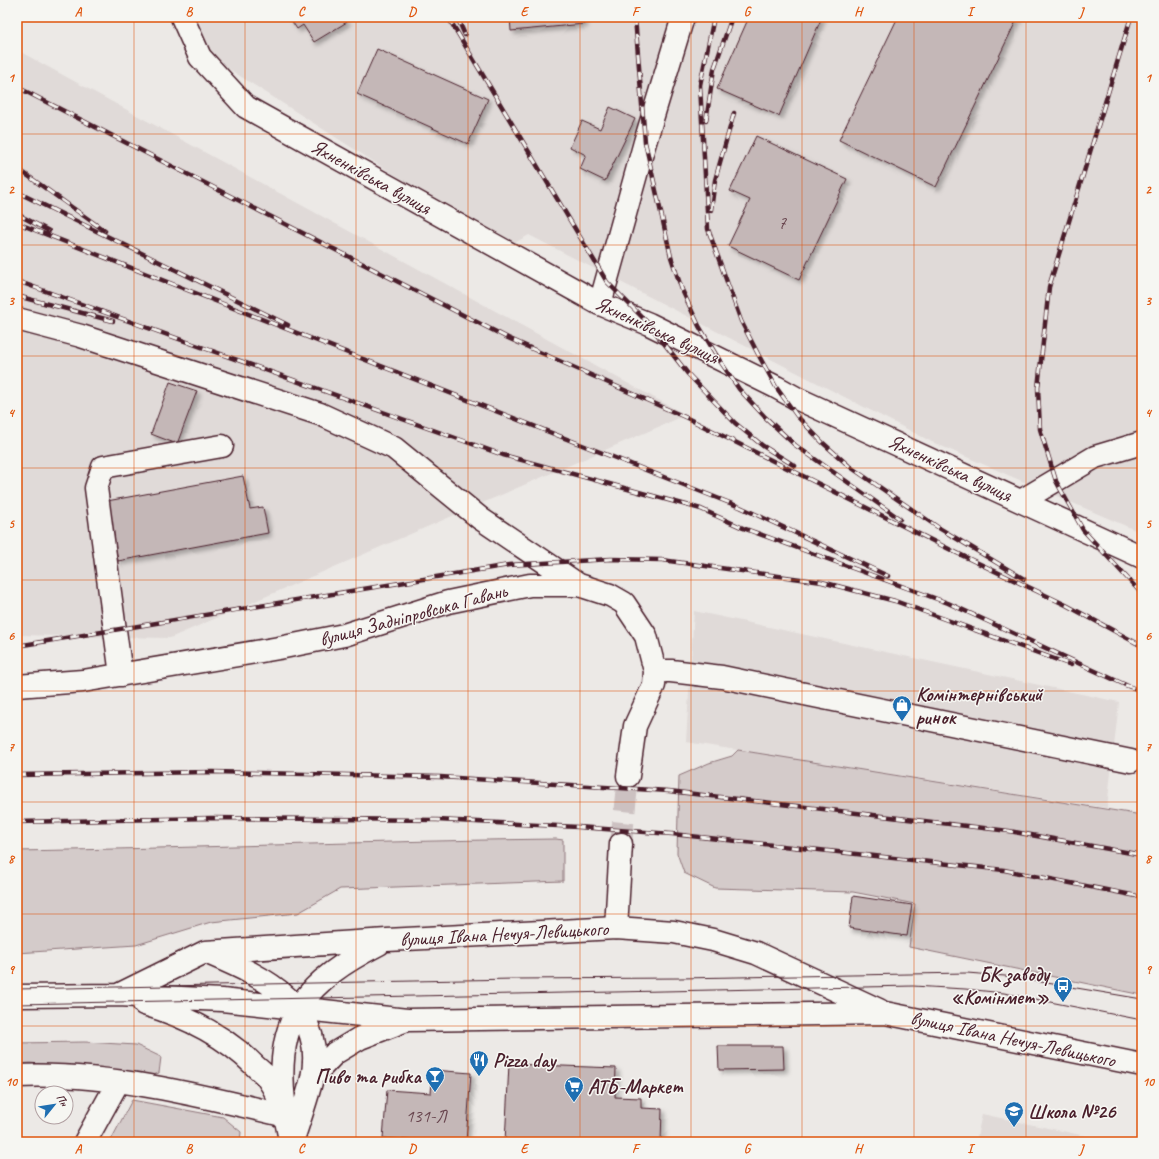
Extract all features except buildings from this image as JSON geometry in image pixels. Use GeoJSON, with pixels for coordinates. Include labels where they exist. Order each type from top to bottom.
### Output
{"type":"FeatureCollection","features":[{"type":"Feature","properties":{"kind":"main road","name":"Яхненківська вулиця"},"geometry":{"type":"LineString","coordinates":[[182,17],[200,57],[246,107],[600,304],[649,324],[776,386],[796,398],[1142,557]]}},
{"type":"Feature","properties":{"kind":"main road"},"geometry":{"type":"LineString","coordinates":[[600,304],[645,142],[683,17]]}},
{"type":"Feature","properties":{"kind":"main road"},"geometry":{"type":"LineString","coordinates":[[17,319],[81,336],[320,414],[394,448],[481,518],[579,585]]}},
{"type":"Feature","properties":{"kind":"main road"},"geometry":{"type":"LineString","coordinates":[[1021,501],[1095,457],[1142,442]]}},
{"type":"Feature","properties":{"kind":"main road"},"geometry":{"type":"LineString","coordinates":[[121,674],[96,488],[103,467],[222,446]]}},
{"type":"Feature","properties":{"kind":"main road","name":"вулиця Задніпровська Гавань"},"geometry":{"type":"LineString","coordinates":[[17,686],[83,681],[279,648],[344,634],[448,602],[530,585],[579,585],[610,595],[624,603],[646,636],[655,671],[654,685],[635,726],[628,776]]}},
{"type":"Feature","properties":{"kind":"main road"},"geometry":{"type":"LineString","coordinates":[[655,671],[671,671],[722,677],[1131,761]]}},
{"type":"Feature","properties":{"kind":"main road"},"geometry":{"type":"LineString","coordinates":[[616,928],[621,844]]}},
{"type":"Feature","properties":{"kind":"main road","name":"вулиця Івана Нечуя-Левицького"},"geometry":{"type":"LineString","coordinates":[[118,994],[205,952],[387,940],[616,928],[674,932],[713,940],[756,953],[885,1013]]}},
{"type":"Feature","properties":{"kind":"main road"},"geometry":{"type":"LineString","coordinates":[[291,1142],[286,1116],[282,1080],[282,1055],[289,1027],[297,1008],[318,983],[348,960],[387,940]]}},
{"type":"Feature","properties":{"kind":"main road"},"geometry":{"type":"LineString","coordinates":[[205,952],[238,965],[273,984],[297,1008],[307,1024],[313,1044],[312,1077],[291,1142]]}},
{"type":"Feature","properties":{"kind":"main road"},"geometry":{"type":"LineString","coordinates":[[118,994],[169,1011],[208,1029],[243,1054],[268,1079],[286,1116]]}},
{"type":"Feature","properties":{"kind":"main road","name":"вулиця Івана Нечуя-Левицького"},"geometry":{"type":"LineString","coordinates":[[17,996],[118,994],[222,1000],[407,1020],[885,1013],[1142,1066]]}},
{"type":"Feature","properties":{"kind":"main road"},"geometry":{"type":"LineString","coordinates":[[312,1077],[336,1053],[360,1038],[407,1020]]}},
{"type":"Feature","properties":{"kind":"main road"},"geometry":{"type":"LineString","coordinates":[[17,1076],[75,1077],[118,1082],[224,1100],[286,1116]]}},
{"type":"Feature","properties":{"kind":"main road"},"geometry":{"type":"LineString","coordinates":[[85,1142],[118,1082]]}},
{"type":"Feature","properties":{"kind":"shaded area"},"geometry":{"type":"Polygon","coordinates":[[[199,17],[1142,17],[1142,533],[932,442],[529,235],[507,247],[204,53],[199,17]]]}},
{"type":"Feature","properties":{"kind":"shaded area"},"geometry":{"type":"Polygon","coordinates":[[[17,50],[686,415],[170,638],[17,635],[17,50]]]}},
{"type":"Feature","properties":{"kind":"shaded area","name":"Комінтернівський ринок"},"geometry":{"type":"Polygon","coordinates":[[[694,611],[1119,702],[1107,808],[686,742],[694,611]]]}},
{"type":"Feature","properties":{"kind":"shaded area"},"geometry":{"type":"Polygon","coordinates":[[[738,750],[1142,815],[1142,995],[909,947],[915,904],[853,892],[715,888],[684,873],[677,853],[679,776],[709,763],[732,756],[738,750]]]}},
{"type":"Feature","properties":{"kind":"shaded area"},"geometry":{"type":"Polygon","coordinates":[[[563,840],[563,881],[340,889],[298,913],[211,922],[136,945],[17,953],[17,851],[563,840]]]}},
{"type":"Feature","properties":{"kind":"shaded area"},"geometry":{"type":"Polygon","coordinates":[[[85,1042],[136,1045],[161,1057],[159,1073],[145,1078],[120,1072],[30,1063],[17,1064],[17,1043],[85,1042]]]}},
{"type":"Feature","properties":{"kind":"shaded area"},"geometry":{"type":"Polygon","coordinates":[[[132,1100],[223,1117],[241,1132],[240,1142],[110,1142],[132,1100]]]}},
{"type":"Feature","properties":{"kind":"shaded area","name":"Школа №26"},"geometry":{"type":"Polygon","coordinates":[[[982,1114],[1114,1142],[976,1142],[982,1114]]]}},
{"type":"Feature","properties":{"kind":"tunnel"},"geometry":{"type":"LineString","coordinates":[[621,844],[628,776]]}},
{"type":"Feature","properties":{"kind":"tram line"},"geometry":{"type":"LineString","coordinates":[[17,989],[513,979],[680,978],[967,973],[1005,976],[1142,999]]}},
{"type":"Feature","properties":{"kind":"tram line"},"geometry":{"type":"LineString","coordinates":[[17,1004],[913,986],[1004,993],[1142,1020]]}},
{"type":"Feature","properties":{"kind":"railway"},"geometry":{"type":"LineString","coordinates":[[448,17],[607,282],[649,324],[688,374],[735,423],[763,446],[795,466]]}},
{"type":"Feature","properties":{"kind":"railway"},"geometry":{"type":"LineString","coordinates":[[457,17],[465,35]]}},
{"type":"Feature","properties":{"kind":"railway"},"geometry":{"type":"LineString","coordinates":[[635,17],[645,142],[671,257],[682,290],[699,326],[739,389],[765,417],[795,445],[900,519]]}},
{"type":"Feature","properties":{"kind":"railway"},"geometry":{"type":"LineString","coordinates":[[714,17],[700,85],[708,229],[741,321],[776,387],[797,416],[822,442],[849,466],[939,528],[1024,579]]}},
{"type":"Feature","properties":{"kind":"railway"},"geometry":{"type":"LineString","coordinates":[[706,121],[714,69],[732,17]]}},
{"type":"Feature","properties":{"kind":"railway"},"geometry":{"type":"LineString","coordinates":[[1131,17],[1049,287],[1038,388],[1040,429],[1056,481],[1083,530],[1142,594]]}},
{"type":"Feature","properties":{"kind":"railway"},"geometry":{"type":"LineString","coordinates":[[17,87],[508,338],[687,418],[957,553],[1066,605],[1142,646]]}},
{"type":"Feature","properties":{"kind":"railway"},"geometry":{"type":"LineString","coordinates":[[711,210],[715,180],[734,113]]}},
{"type":"Feature","properties":{"kind":"railway"},"geometry":{"type":"LineString","coordinates":[[17,168],[105,231]]}},
{"type":"Feature","properties":{"kind":"railway"},"geometry":{"type":"LineString","coordinates":[[17,192],[288,325]]}},
{"type":"Feature","properties":{"kind":"railway"},"geometry":{"type":"LineString","coordinates":[[17,214],[49,231]]}},
{"type":"Feature","properties":{"kind":"railway"},"geometry":{"type":"LineString","coordinates":[[17,223],[740,507],[888,576]]}},
{"type":"Feature","properties":{"kind":"railway"},"geometry":{"type":"LineString","coordinates":[[17,281],[503,455],[701,509],[743,528],[948,603],[1130,687]]}},
{"type":"Feature","properties":{"kind":"railway"},"geometry":{"type":"LineString","coordinates":[[17,296],[113,321]]}},
{"type":"Feature","properties":{"kind":"railway"},"geometry":{"type":"LineString","coordinates":[[17,646],[509,565],[611,559],[662,560],[822,582],[895,601],[1071,665]]}},
{"type":"Feature","properties":{"kind":"railway"},"geometry":{"type":"LineString","coordinates":[[1125,685],[1142,691]]}},
{"type":"Feature","properties":{"kind":"railway"},"geometry":{"type":"LineString","coordinates":[[17,775],[212,772],[440,777],[669,791],[1009,831],[1142,855]]}},
{"type":"Feature","properties":{"kind":"railway"},"geometry":{"type":"LineString","coordinates":[[17,822],[211,818],[437,820],[578,827],[672,834],[1004,870],[1142,897]]}},
{"type":"Feature","properties":{"kind":"place","name":"Комінтернівський ринок"},"geometry":{"type":"Point","coordinates":[902,722]}},
{"type":"Feature","properties":{"kind":"place","name":"БК заводу «Комінмет»"},"geometry":{"type":"Point","coordinates":[1063,1003]}},
{"type":"Feature","properties":{"kind":"place","name":"Pizza day"},"geometry":{"type":"Point","coordinates":[479,1077]}},
{"type":"Feature","properties":{"kind":"place","name":"Пиво та рибка"},"geometry":{"type":"Point","coordinates":[435,1093]}},
{"type":"Feature","properties":{"kind":"place","name":"АТБ-Маркет"},"geometry":{"type":"Point","coordinates":[574,1103]}},
{"type":"Feature","properties":{"kind":"place","name":"Школа №26"},"geometry":{"type":"Point","coordinates":[1014,1128]}}]}
